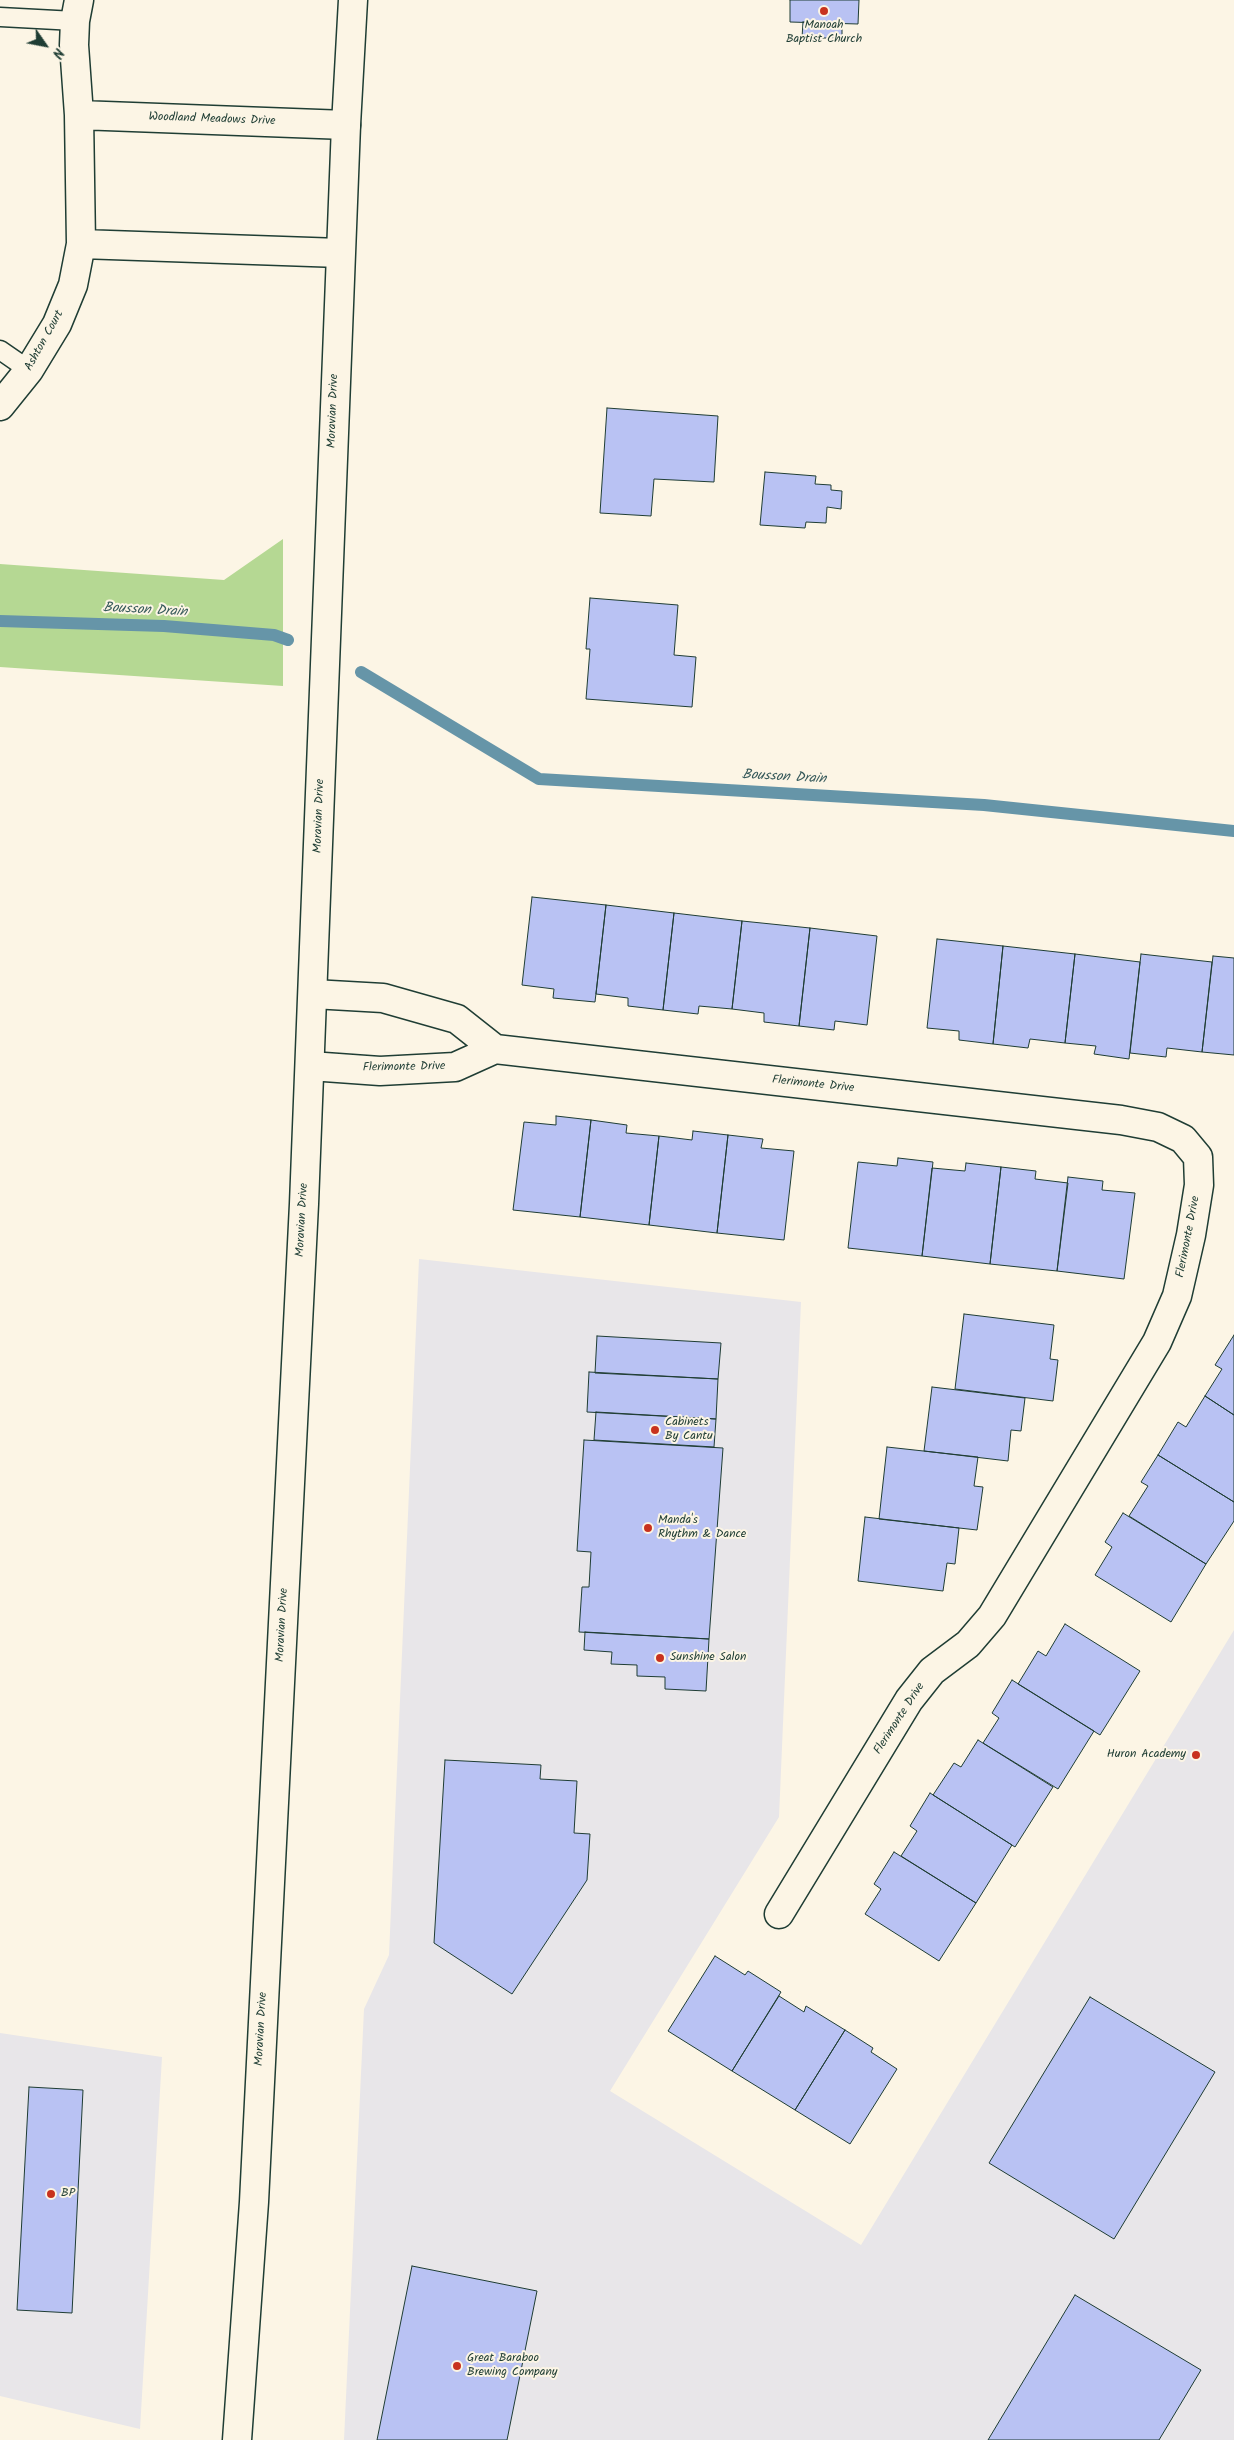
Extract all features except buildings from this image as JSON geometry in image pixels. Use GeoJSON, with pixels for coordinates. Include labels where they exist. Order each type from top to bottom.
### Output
{"type":"FeatureCollection","features":[{"type":"Feature","properties":{"kind":"street","name":"Moravian Drive"},"geometry":{"type":"LineString","coordinates":[[237,2440],[254,2202],[310,1066],[340,253],[353,0]]}},
{"type":"Feature","properties":{"kind":"street"},"geometry":{"type":"LineString","coordinates":[[77,10],[74,45],[79,115]]}},
{"type":"Feature","properties":{"kind":"street","name":"Woodland Meadows Drive"},"geometry":{"type":"LineString","coordinates":[[79,115],[346,125]]}},
{"type":"Feature","properties":{"kind":"street","name":"Ashton Court"},"geometry":{"type":"LineString","coordinates":[[0,406],[30,370],[57,324],[73,285],[81,244],[79,115]]}},
{"type":"Feature","properties":{"kind":"street"},"geometry":{"type":"LineString","coordinates":[[81,244],[340,253]]}},
{"type":"Feature","properties":{"kind":"street"},"geometry":{"type":"LineString","coordinates":[[313,994],[383,998],[457,1019],[495,1049]]}},
{"type":"Feature","properties":{"kind":"street","name":"Flerimonte Drive"},"geometry":{"type":"LineString","coordinates":[[310,1066],[380,1070],[455,1067],[495,1049],[1121,1120],[1158,1127],[1167,1131],[1183,1139],[1198,1157],[1199,1185],[1187,1252],[1177,1296],[1157,1342],[992,1616],[968,1644],[932,1672],[909,1700],[779,1914]]}},
{"type":"Feature","properties":{"kind":"lane"},"geometry":{"type":"LineString","coordinates":[[0,17],[77,10]]}},
{"type":"Feature","properties":{"kind":"lane"},"geometry":{"type":"LineString","coordinates":[[0,350],[30,370]]}},
{"type":"Feature","properties":{"kind":"shaded area"},"geometry":{"type":"Polygon","coordinates":[[[419,1259],[801,1302],[779,1817],[610,2091],[861,2245],[1234,1630],[1234,2440],[344,2440],[364,2009],[389,1955],[419,1259]]]}},
{"type":"Feature","properties":{"kind":"shaded area"},"geometry":{"type":"Polygon","coordinates":[[[0,2033],[162,2057],[140,2429],[0,2396],[0,2033]]]}},
{"type":"Feature","properties":{"kind":"green space"},"geometry":{"type":"Polygon","coordinates":[[[283,539],[283,686],[0,667],[0,564],[224,580],[283,539]]]}},
{"type":"Feature","properties":{"kind":"waterway","name":"Bousson Drain"},"geometry":{"type":"LineString","coordinates":[[0,621],[164,626],[274,635],[288,640]]}},
{"type":"Feature","properties":{"kind":"waterway","name":"Bousson Drain"},"geometry":{"type":"LineString","coordinates":[[361,672],[539,779],[984,805],[1234,831]]}},
{"type":"Feature","properties":{"kind":"place","name":"Manoah Baptist Church"},"geometry":{"type":"Point","coordinates":[824,11]}},
{"type":"Feature","properties":{"kind":"place","name":"Cabinets By Cantu"},"geometry":{"type":"Point","coordinates":[655,1430]}},
{"type":"Feature","properties":{"kind":"place","name":"Manda's Rhythm & Dance"},"geometry":{"type":"Point","coordinates":[648,1528]}},
{"type":"Feature","properties":{"kind":"place","name":"Sunshine Salon"},"geometry":{"type":"Point","coordinates":[660,1658]}},
{"type":"Feature","properties":{"kind":"place","name":"Huron Academy"},"geometry":{"type":"Point","coordinates":[1196,1755]}},
{"type":"Feature","properties":{"kind":"place","name":"BP"},"geometry":{"type":"Point","coordinates":[51,2194]}},
{"type":"Feature","properties":{"kind":"place","name":"Great Baraboo Brewing Company"},"geometry":{"type":"Point","coordinates":[457,2366]}}]}
